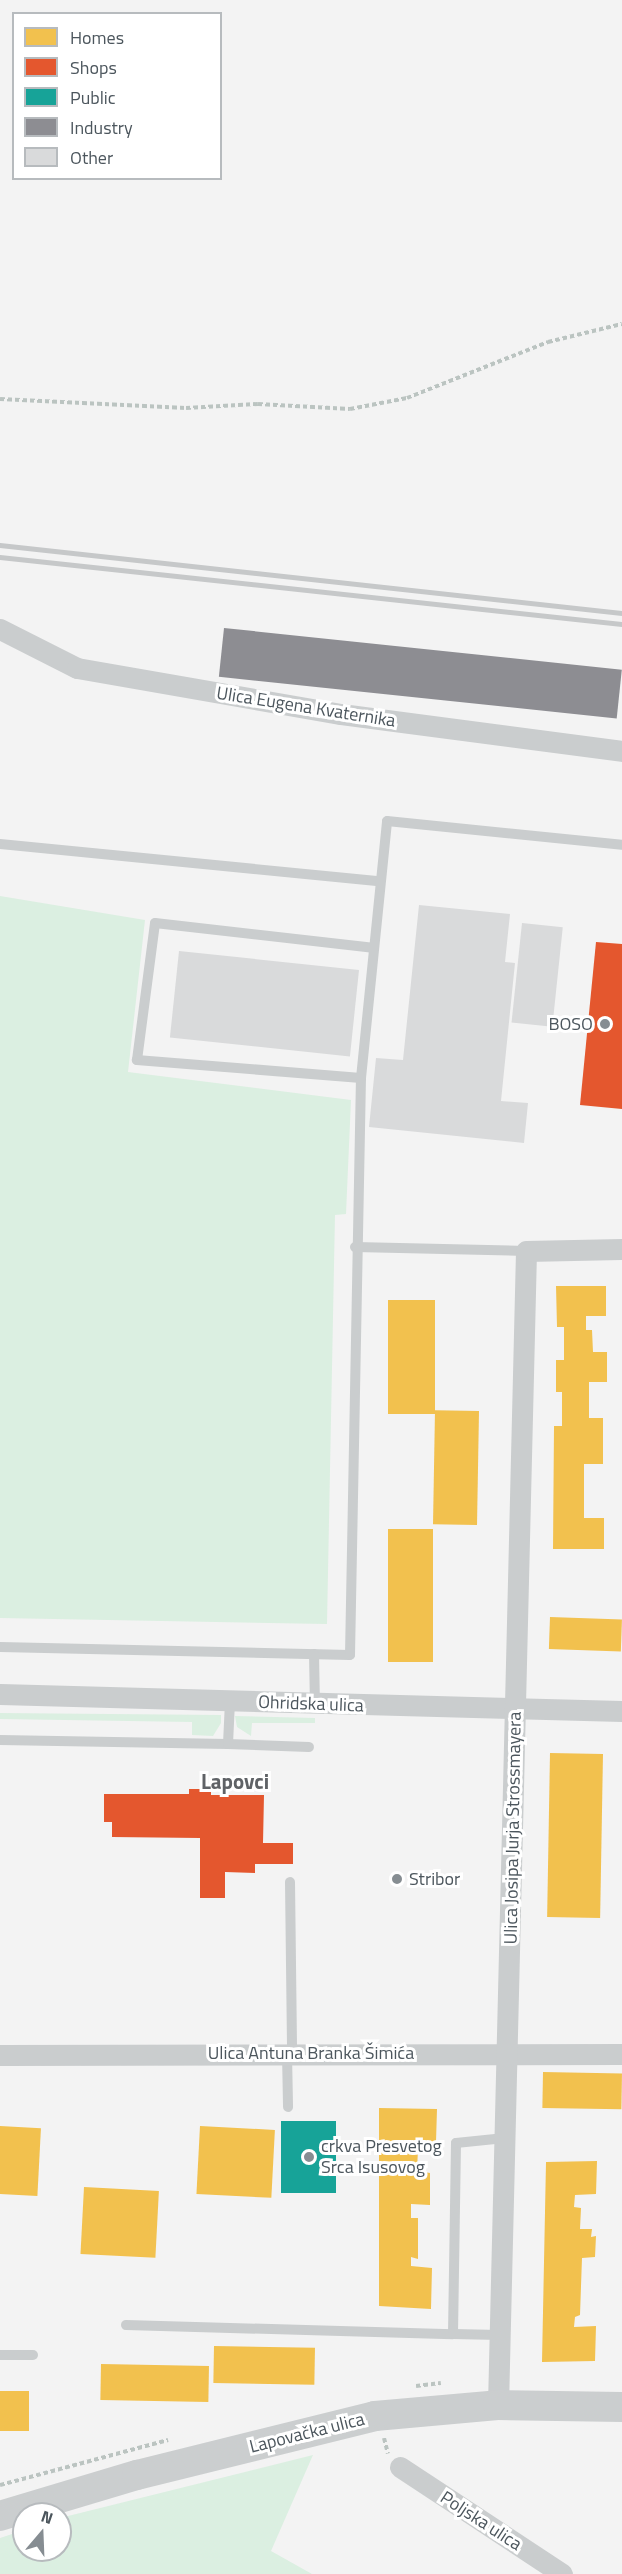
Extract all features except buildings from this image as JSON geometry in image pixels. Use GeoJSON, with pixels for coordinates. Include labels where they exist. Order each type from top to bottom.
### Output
{"type":"FeatureCollection","features":[{"type":"Feature","properties":{"kind":"main road","name":"Lapovačka ulica"},"geometry":{"type":"LineString","coordinates":[[0,2516],[136,2475],[375,2416],[498,2405],[622,2408]]}},
{"type":"Feature","properties":{"kind":"street","name":"Ulica Eugena Kvaternika"},"geometry":{"type":"LineString","coordinates":[[0,629],[77,668],[341,714],[622,751]]}},
{"type":"Feature","properties":{"kind":"street"},"geometry":{"type":"LineString","coordinates":[[526,1251],[622,1249]]}},
{"type":"Feature","properties":{"kind":"street","name":"Ulica Josipa Jurja Strossmayera"},"geometry":{"type":"LineString","coordinates":[[498,2405],[526,1251]]}},
{"type":"Feature","properties":{"kind":"street","name":"Ohridska ulica"},"geometry":{"type":"LineString","coordinates":[[0,1694],[515,1711],[622,1711]]}},
{"type":"Feature","properties":{"kind":"street","name":"Ulica Antuna Branka Šimića"},"geometry":{"type":"LineString","coordinates":[[0,2055],[508,2051],[622,2054]]}},
{"type":"Feature","properties":{"kind":"street","name":"Poljska ulica"},"geometry":{"type":"LineString","coordinates":[[400,2468],[562,2574]]}},
{"type":"Feature","properties":{"kind":"lane"},"geometry":{"type":"LineString","coordinates":[[0,1647],[350,1655],[356,1247],[362,1078],[379,881],[387,822],[622,845]]}},
{"type":"Feature","properties":{"kind":"lane"},"geometry":{"type":"LineString","coordinates":[[0,844],[379,881]]}},
{"type":"Feature","properties":{"kind":"lane"},"geometry":{"type":"LineString","coordinates":[[362,1078],[137,1060],[155,923],[373,948]]}},
{"type":"Feature","properties":{"kind":"lane"},"geometry":{"type":"LineString","coordinates":[[356,1247],[526,1251]]}},
{"type":"Feature","properties":{"kind":"lane"},"geometry":{"type":"LineString","coordinates":[[314,1654],[315,1704]]}},
{"type":"Feature","properties":{"kind":"lane"},"geometry":{"type":"LineString","coordinates":[[228,1744],[230,1701]]}},
{"type":"Feature","properties":{"kind":"lane"},"geometry":{"type":"LineString","coordinates":[[0,1740],[309,1747]]}},
{"type":"Feature","properties":{"kind":"lane"},"geometry":{"type":"LineString","coordinates":[[288,2107],[290,1882]]}},
{"type":"Feature","properties":{"kind":"lane"},"geometry":{"type":"LineString","coordinates":[[453,2334],[456,2143],[505,2138]]}},
{"type":"Feature","properties":{"kind":"lane"},"geometry":{"type":"LineString","coordinates":[[126,2325],[500,2335]]}},
{"type":"Feature","properties":{"kind":"lane"},"geometry":{"type":"LineString","coordinates":[[0,2355],[33,2355]]}},
{"type":"Feature","properties":{"kind":"path"},"geometry":{"type":"LineString","coordinates":[[0,399],[186,408],[258,404],[350,409],[407,398],[548,342],[622,324]]}},
{"type":"Feature","properties":{"kind":"green space"},"geometry":{"type":"Polygon","coordinates":[[[0,896],[145,920],[128,1072],[351,1100],[346,1214],[335,1215],[327,1624],[0,1618],[0,896]]]}},
{"type":"Feature","properties":{"kind":"green space"},"geometry":{"type":"Polygon","coordinates":[[[0,1713],[221,1715],[221,1723],[213,1736],[192,1735],[192,1722],[0,1719],[0,1713]]]}},
{"type":"Feature","properties":{"kind":"green space"},"geometry":{"type":"Polygon","coordinates":[[[235,1716],[315,1718],[315,1723],[252,1723],[251,1736],[237,1727],[235,1716]]]}},
{"type":"Feature","properties":{"kind":"green space"},"geometry":{"type":"Polygon","coordinates":[[[313,2455],[271,2551],[312,2574],[0,2574],[0,2538],[12,2534],[12,2562],[72,2562],[72,2515],[313,2455]]]}},
{"type":"Feature","properties":{"kind":"railway"},"geometry":{"type":"LineString","coordinates":[[0,545],[622,613]]}},
{"type":"Feature","properties":{"kind":"railway"},"geometry":{"type":"LineString","coordinates":[[0,557],[622,624]]}},
{"type":"Feature","properties":{"kind":"place","name":"BOSO"},"geometry":{"type":"Point","coordinates":[605,1024]}},
{"type":"Feature","properties":{"kind":"place","name":"Stribor"},"geometry":{"type":"Point","coordinates":[397,1879]}},
{"type":"Feature","properties":{"kind":"place","name":"crkva Presvetog Srca Isusovog"},"geometry":{"type":"Point","coordinates":[309,2157]}},
{"type":"Feature","properties":{"kind":"district","name":"Lapovci"},"geometry":{"type":"Point","coordinates":[235,1781]}}]}
